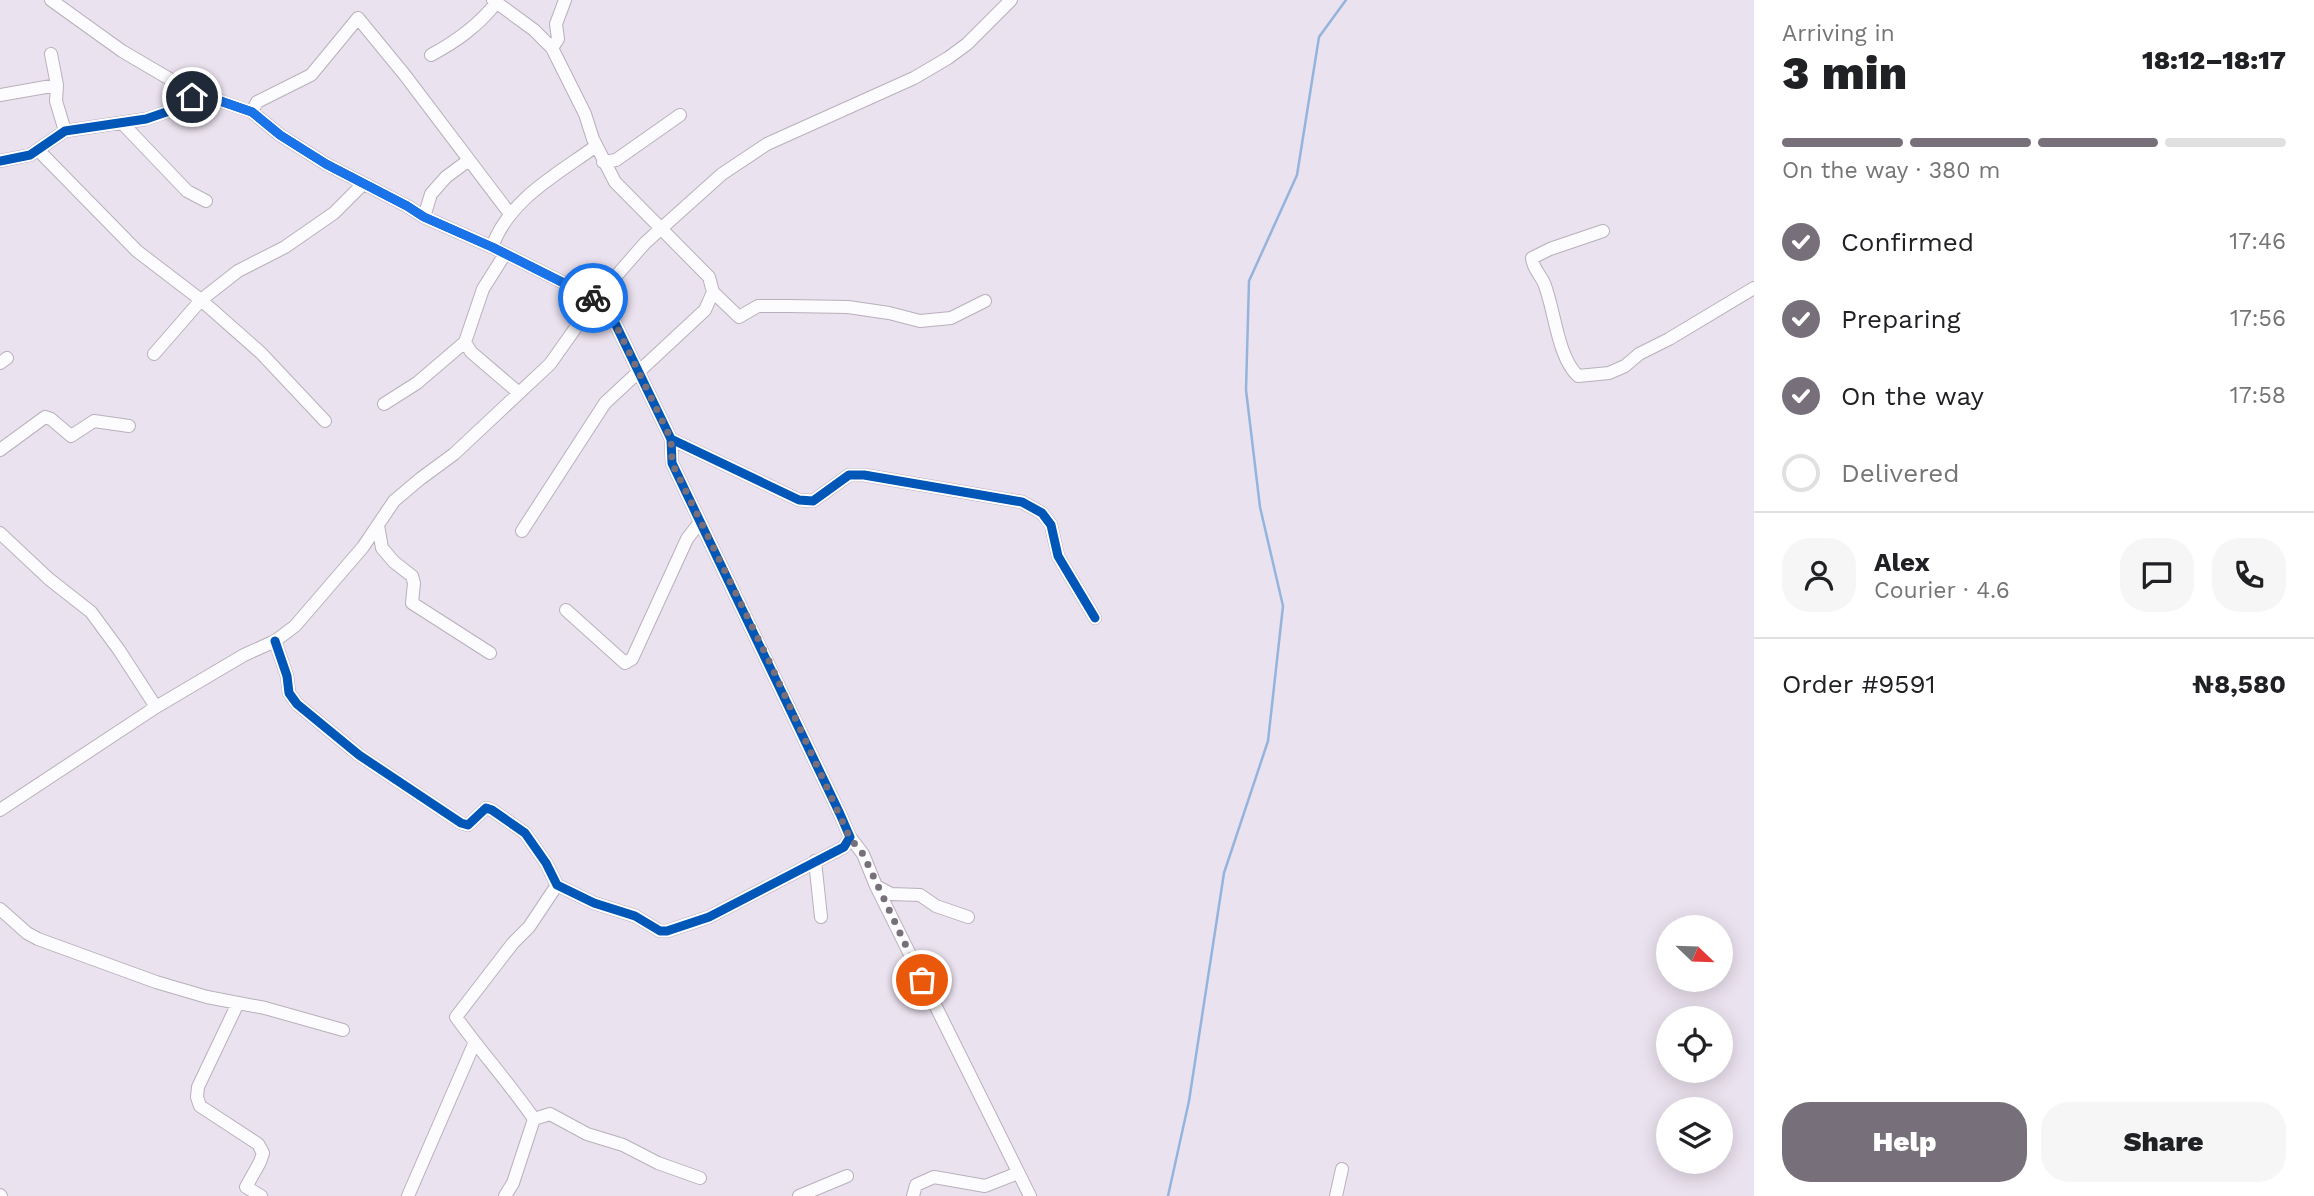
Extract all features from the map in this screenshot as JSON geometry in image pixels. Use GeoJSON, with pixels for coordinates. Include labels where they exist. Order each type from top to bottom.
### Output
{"type":"FeatureCollection","features":[{"type":"Feature","properties":{"kind":"street"},"geometry":{"type":"LineString","coordinates":[[51,0],[122,51],[197,95],[252,112],[280,135],[326,164],[424,217],[598,297],[671,439],[672,463],[770,663],[850,838],[863,854],[876,886],[1030,1196]]}},
{"type":"Feature","properties":{"kind":"street"},"geometry":{"type":"LineString","coordinates":[[552,48],[558,39],[556,24],[565,0]]}},
{"type":"Feature","properties":{"kind":"street"},"geometry":{"type":"LineString","coordinates":[[0,810],[156,707],[244,655],[275,641],[295,626],[363,547],[394,501],[454,454],[550,364],[598,297],[645,243],[722,174],[743,159],[794,131],[914,78],[948,58],[967,44],[1011,0]]}},
{"type":"Feature","properties":{"kind":"street"},"geometry":{"type":"LineString","coordinates":[[431,55],[461,38],[483,19],[495,1],[534,30],[552,48],[585,114],[603,163],[615,182],[709,277],[713,292],[739,317],[758,306],[848,307],[920,321],[951,318],[985,301]]}},
{"type":"Feature","properties":{"kind":"street"},"geometry":{"type":"LineString","coordinates":[[252,112],[257,102],[311,75],[358,18],[510,214]]}},
{"type":"Feature","properties":{"kind":"street"},"geometry":{"type":"LineString","coordinates":[[51,54],[57,85],[56,101],[65,131]]}},
{"type":"Feature","properties":{"kind":"street"},"geometry":{"type":"LineString","coordinates":[[0,95],[57,85]]}},
{"type":"Feature","properties":{"kind":"street"},"geometry":{"type":"LineString","coordinates":[[0,161],[39,151],[65,131],[146,119],[175,109],[197,95]]}},
{"type":"Feature","properties":{"kind":"street"},"geometry":{"type":"LineString","coordinates":[[603,163],[616,160],[680,114]]}},
{"type":"Feature","properties":{"kind":"street"},"geometry":{"type":"LineString","coordinates":[[122,123],[187,191],[206,201]]}},
{"type":"Feature","properties":{"kind":"street"},"geometry":{"type":"LineString","coordinates":[[492,247],[510,214],[531,192],[596,146]]}},
{"type":"Feature","properties":{"kind":"street"},"geometry":{"type":"LineString","coordinates":[[39,151],[137,251],[201,300],[261,353],[325,421]]}},
{"type":"Feature","properties":{"kind":"street"},"geometry":{"type":"LineString","coordinates":[[424,217],[430,194],[446,177],[469,160]]}},
{"type":"Feature","properties":{"kind":"street"},"geometry":{"type":"LineString","coordinates":[[154,354],[201,300],[239,271],[285,247],[334,213],[363,184]]}},
{"type":"Feature","properties":{"kind":"street"},"geometry":{"type":"LineString","coordinates":[[1604,231],[1550,249],[1532,258],[1553,312],[1556,334],[1571,369],[1578,376],[1609,373],[1625,366],[1639,354],[1670,339],[1754,288]]}},
{"type":"Feature","properties":{"kind":"street"},"geometry":{"type":"LineString","coordinates":[[384,404],[417,383],[465,342],[483,289],[505,254]]}},
{"type":"Feature","properties":{"kind":"street"},"geometry":{"type":"LineString","coordinates":[[522,531],[605,402],[705,310],[713,292]]}},
{"type":"Feature","properties":{"kind":"street"},"geometry":{"type":"LineString","coordinates":[[465,342],[471,352],[519,393]]}},
{"type":"Feature","properties":{"kind":"street"},"geometry":{"type":"LineString","coordinates":[[0,450],[46,417],[71,436],[94,421],[129,426]]}},
{"type":"Feature","properties":{"kind":"street"},"geometry":{"type":"LineString","coordinates":[[671,439],[799,500],[813,501],[849,475],[864,475],[1022,502],[1042,513],[1051,525],[1058,556],[1095,618]]}},
{"type":"Feature","properties":{"kind":"street"},"geometry":{"type":"LineString","coordinates":[[566,610],[625,663],[632,659],[687,539],[700,522]]}},
{"type":"Feature","properties":{"kind":"street"},"geometry":{"type":"LineString","coordinates":[[378,526],[382,548],[412,576],[412,603],[490,653]]}},
{"type":"Feature","properties":{"kind":"street"},"geometry":{"type":"LineString","coordinates":[[0,533],[49,579],[91,612],[156,707]]}},
{"type":"Feature","properties":{"kind":"street"},"geometry":{"type":"LineString","coordinates":[[275,641],[287,676],[289,693],[297,705],[359,755],[461,823],[468,825],[486,808],[525,833],[546,863],[556,885],[594,904],[635,916],[660,931],[709,917],[844,846],[850,838]]}},
{"type":"Feature","properties":{"kind":"street"},"geometry":{"type":"LineString","coordinates":[[120,656],[156,707]]}},
{"type":"Feature","properties":{"kind":"street"},"geometry":{"type":"LineString","coordinates":[[815,861],[821,916]]}},
{"type":"Feature","properties":{"kind":"street"},"geometry":{"type":"LineString","coordinates":[[534,1119],[500,1071],[474,1044],[456,1017],[513,943],[529,927],[556,885]]}},
{"type":"Feature","properties":{"kind":"street"},"geometry":{"type":"LineString","coordinates":[[876,886],[891,894],[920,895],[936,906],[968,917]]}},
{"type":"Feature","properties":{"kind":"street"},"geometry":{"type":"LineString","coordinates":[[0,909],[27,933],[38,939],[156,982],[342,1030]]}},
{"type":"Feature","properties":{"kind":"street"},"geometry":{"type":"LineString","coordinates":[[238,1003],[198,1087],[197,1097],[200,1106],[258,1144],[263,1153],[246,1187],[261,1196]]}},
{"type":"Feature","properties":{"kind":"street"},"geometry":{"type":"LineString","coordinates":[[408,1196],[474,1044]]}},
{"type":"Feature","properties":{"kind":"street"},"geometry":{"type":"LineString","coordinates":[[534,1119],[550,1114],[587,1135],[623,1145],[658,1163],[700,1178]]}},
{"type":"Feature","properties":{"kind":"street"},"geometry":{"type":"LineString","coordinates":[[505,1196],[513,1183],[534,1119]]}},
{"type":"Feature","properties":{"kind":"street"},"geometry":{"type":"LineString","coordinates":[[1336,1196],[1342,1169]]}},
{"type":"Feature","properties":{"kind":"street"},"geometry":{"type":"LineString","coordinates":[[913,1196],[916,1185],[934,1178],[985,1186],[1018,1173]]}},
{"type":"Feature","properties":{"kind":"street"},"geometry":{"type":"LineString","coordinates":[[799,1196],[847,1177]]}},
{"type":"Feature","properties":{"kind":"waterway"},"geometry":{"type":"LineString","coordinates":[[1168,1196],[1189,1101],[1224,873],[1268,741],[1283,606],[1260,507],[1246,390],[1249,281],[1297,175],[1319,37],[1346,0]]}},
{"type":"Feature","properties":{"kind":"cycle path"},"geometry":{"type":"LineString","coordinates":[[0,161],[30,155],[65,131],[146,119],[175,109],[192,97],[203,95],[252,112],[280,135],[326,164],[424,217],[492,247],[596,299]]}},
{"type":"Feature","properties":{"kind":"cycle path"},"geometry":{"type":"LineString","coordinates":[[275,641],[287,676],[289,693],[297,704],[359,755],[461,823],[468,825],[486,808],[492,810],[525,833],[546,863],[557,885],[594,903],[635,916],[660,931],[709,917],[844,847],[850,837],[840,814],[672,463],[671,439],[601,294]]}},
{"type":"Feature","properties":{"kind":"cycle path"},"geometry":{"type":"LineString","coordinates":[[671,439],[799,500],[813,501],[849,475],[864,475],[1022,502],[1042,513],[1051,525],[1058,556],[1095,618]]}},
{"type":"Feature","properties":{"kind":"way so far"},"geometry":{"type":"LineString","coordinates":[[593,298],[596,299],[601,294],[671,439],[672,463],[770,663],[807,749],[850,838],[863,854],[922,980]]}},
{"type":"Feature","properties":{"kind":"route"},"geometry":{"type":"LineString","coordinates":[[192,97],[203,95],[252,112],[280,135],[326,164],[424,217],[492,247],[593,298]]}}]}
